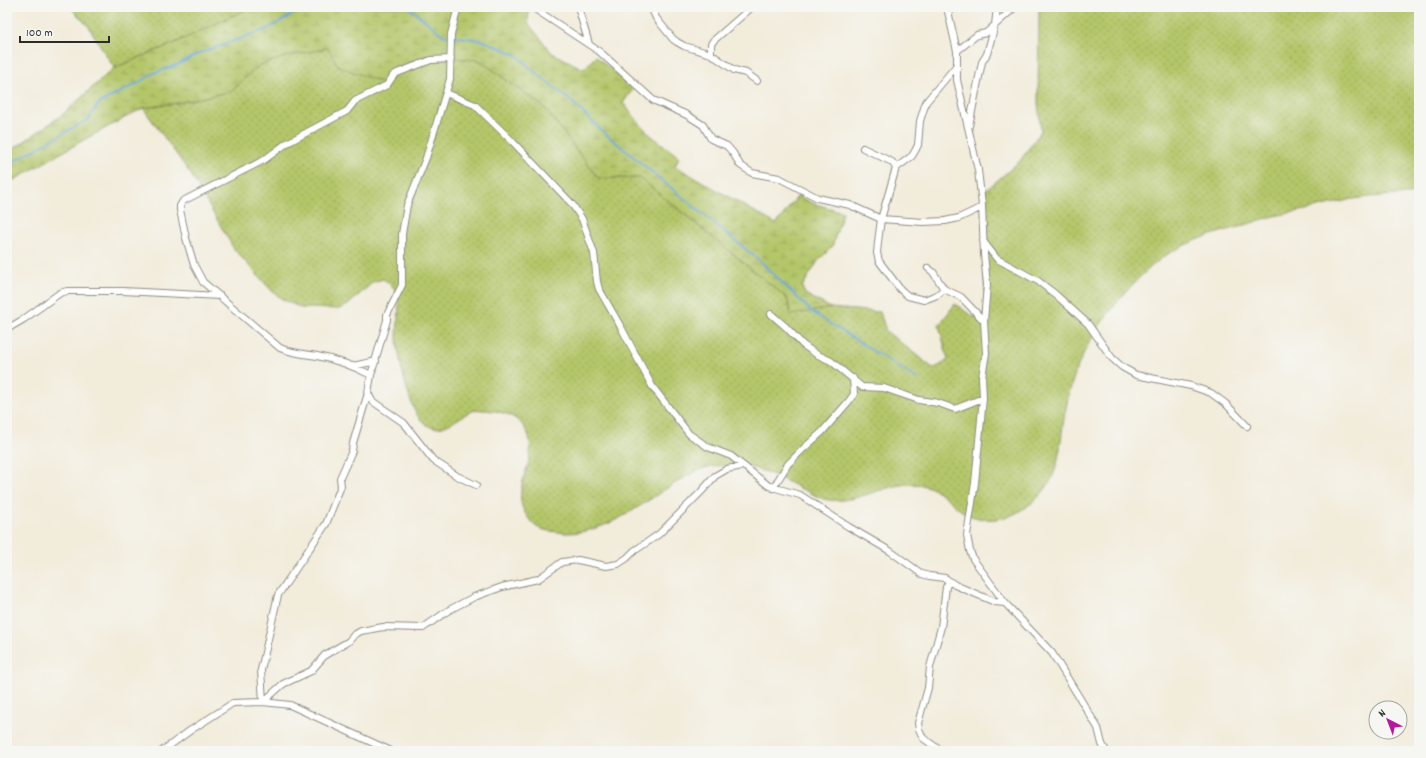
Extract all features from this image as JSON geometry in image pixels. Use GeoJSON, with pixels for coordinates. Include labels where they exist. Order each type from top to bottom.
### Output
{"type":"FeatureCollection","features":[{"type":"Feature","properties":{"kind":"street"},"geometry":{"type":"LineString","coordinates":[[263,702],[261,670],[278,596],[326,524],[341,486],[340,478],[352,451],[352,443],[368,393],[371,375],[387,320],[387,315],[402,285],[401,235],[407,205],[426,158],[450,78],[451,34],[458,7]]}},
{"type":"Feature","properties":{"kind":"street"},"geometry":{"type":"LineString","coordinates":[[532,7],[589,44],[623,71],[653,100],[687,115],[702,125],[712,139],[727,146],[740,165],[746,170],[758,175],[779,178],[818,198],[850,205],[881,218],[924,222],[944,221],[959,218],[982,207]]}},
{"type":"Feature","properties":{"kind":"street"},"geometry":{"type":"LineString","coordinates":[[578,7],[589,44]]}},
{"type":"Feature","properties":{"kind":"street"},"geometry":{"type":"LineString","coordinates":[[651,7],[656,18],[673,38],[684,46],[711,54],[734,70],[746,73],[757,81]]}},
{"type":"Feature","properties":{"kind":"street"},"geometry":{"type":"LineString","coordinates":[[711,54],[713,41],[752,7]]}},
{"type":"Feature","properties":{"kind":"street"},"geometry":{"type":"LineString","coordinates":[[947,7],[957,51],[957,80],[978,170],[987,285],[984,321],[986,353],[982,377],[983,398],[975,483],[967,535],[967,551],[1005,603],[1052,653],[1098,728],[1102,744],[1106,751]]}},
{"type":"Feature","properties":{"kind":"street"},"geometry":{"type":"LineString","coordinates":[[968,127],[982,62],[987,54],[995,25],[997,7]]}},
{"type":"Feature","properties":{"kind":"street"},"geometry":{"type":"LineString","coordinates":[[957,51],[975,36],[986,33],[1015,7]]}},
{"type":"Feature","properties":{"kind":"street"},"geometry":{"type":"LineString","coordinates":[[371,375],[354,366],[321,357],[295,353],[280,348],[203,282],[194,266],[186,238],[180,206],[183,201],[264,160],[287,143],[347,111],[357,100],[387,85],[397,73],[431,60],[451,59]]}},
{"type":"Feature","properties":{"kind":"street"},"geometry":{"type":"LineString","coordinates":[[944,289],[937,296],[924,300],[908,296],[900,289],[879,260],[877,253],[881,218],[896,168],[912,156],[918,145],[920,121],[926,102],[957,65]]}},
{"type":"Feature","properties":{"kind":"street"},"geometry":{"type":"LineString","coordinates":[[446,93],[475,105],[511,140],[572,204],[582,219],[594,253],[599,290],[622,329],[652,386],[689,434],[708,447],[731,456],[763,483],[773,488],[800,495],[849,527],[890,551],[922,574],[945,578],[995,602],[1005,603]]}},
{"type":"Feature","properties":{"kind":"street"},"geometry":{"type":"LineString","coordinates":[[863,148],[892,162],[896,168]]}},
{"type":"Feature","properties":{"kind":"street"},"geometry":{"type":"LineString","coordinates":[[983,241],[997,259],[1038,281],[1055,294],[1088,324],[1112,358],[1122,367],[1136,375],[1191,386],[1211,393],[1226,404],[1248,426]]}},
{"type":"Feature","properties":{"kind":"street"},"geometry":{"type":"LineString","coordinates":[[928,268],[940,281],[944,289],[961,297],[984,321]]}},
{"type":"Feature","properties":{"kind":"street"},"geometry":{"type":"LineString","coordinates":[[7,329],[24,319],[60,293],[67,291],[123,291],[220,296]]}},
{"type":"Feature","properties":{"kind":"street"},"geometry":{"type":"LineString","coordinates":[[771,314],[803,345],[813,353],[831,361],[862,387],[884,388],[919,400],[955,408],[983,398]]}},
{"type":"Feature","properties":{"kind":"street"},"geometry":{"type":"LineString","coordinates":[[354,366],[376,361]]}},
{"type":"Feature","properties":{"kind":"street"},"geometry":{"type":"LineString","coordinates":[[773,488],[792,460],[822,432],[849,401],[854,394],[852,378]]}},
{"type":"Feature","properties":{"kind":"street"},"geometry":{"type":"LineString","coordinates":[[368,393],[372,401],[404,423],[433,460],[457,476],[476,485]]}},
{"type":"Feature","properties":{"kind":"street"},"geometry":{"type":"LineString","coordinates":[[263,702],[283,684],[311,671],[329,653],[346,643],[354,635],[361,631],[383,627],[423,628],[449,610],[474,597],[502,587],[538,579],[562,562],[578,560],[606,566],[618,564],[659,534],[715,476],[727,469],[743,466]]}},
{"type":"Feature","properties":{"kind":"street"},"geometry":{"type":"LineString","coordinates":[[941,751],[923,738],[918,723],[928,688],[930,667],[941,626],[946,587],[949,581]]}},
{"type":"Feature","properties":{"kind":"street"},"geometry":{"type":"LineString","coordinates":[[162,751],[191,730],[234,703],[263,702],[290,705],[391,751]]}},
{"type":"Feature","properties":{"kind":"street"},"geometry":{"type":"LineString","coordinates":[[1415,751],[1419,747]]}},
{"type":"Feature","properties":{"kind":"green space"},"geometry":{"type":"Polygon","coordinates":[[[70,7],[251,7],[175,43],[114,68],[89,27],[70,7]]]}},
{"type":"Feature","properties":{"kind":"green space"},"geometry":{"type":"Polygon","coordinates":[[[251,7],[535,7],[529,9],[528,23],[552,53],[584,69],[596,56],[633,89],[623,103],[648,133],[679,157],[675,166],[776,224],[798,196],[812,203],[843,212],[832,247],[818,261],[802,287],[805,294],[831,308],[791,315],[787,298],[640,178],[598,178],[544,107],[479,60],[425,56],[390,72],[383,83],[338,66],[328,48],[288,56],[260,65],[241,81],[232,91],[177,103],[143,108],[7,184],[7,152],[62,115],[114,68],[175,43],[251,7]]]}},
{"type":"Feature","properties":{"kind":"green space"},"geometry":{"type":"Polygon","coordinates":[[[1039,7],[1419,7],[1419,193],[1353,199],[1272,217],[1196,240],[1166,255],[1158,261],[1136,281],[1114,306],[1087,346],[1074,377],[1064,421],[1058,459],[1050,481],[1043,492],[1033,502],[1017,513],[997,519],[980,518],[965,513],[934,489],[916,484],[892,487],[855,498],[829,500],[819,497],[777,476],[762,471],[737,466],[711,466],[694,472],[638,507],[597,528],[582,532],[566,533],[539,528],[527,516],[522,506],[522,485],[530,454],[530,443],[524,426],[509,415],[490,411],[478,410],[440,427],[433,427],[425,424],[418,416],[407,390],[401,367],[397,339],[399,311],[398,300],[395,289],[392,285],[383,279],[373,282],[348,305],[339,309],[301,308],[282,299],[272,291],[234,249],[190,173],[143,108],[177,103],[232,91],[241,81],[260,65],[288,56],[328,48],[390,72],[425,56],[479,60],[544,107],[598,178],[640,178],[787,298],[791,314],[831,308],[880,312],[886,331],[934,369],[948,360],[939,325],[955,304],[972,316],[985,318],[985,191],[1020,161],[1041,131],[1038,103],[1039,7]]]}},
{"type":"Feature","properties":{"kind":"waterway"},"geometry":{"type":"LineString","coordinates":[[7,165],[89,119],[99,103],[154,73],[179,64],[200,53],[267,29],[306,7]]}},
{"type":"Feature","properties":{"kind":"waterway"},"geometry":{"type":"LineString","coordinates":[[408,7],[444,36],[482,40],[517,55],[530,68],[571,101],[602,131],[760,261],[812,312],[917,379]]}}]}
